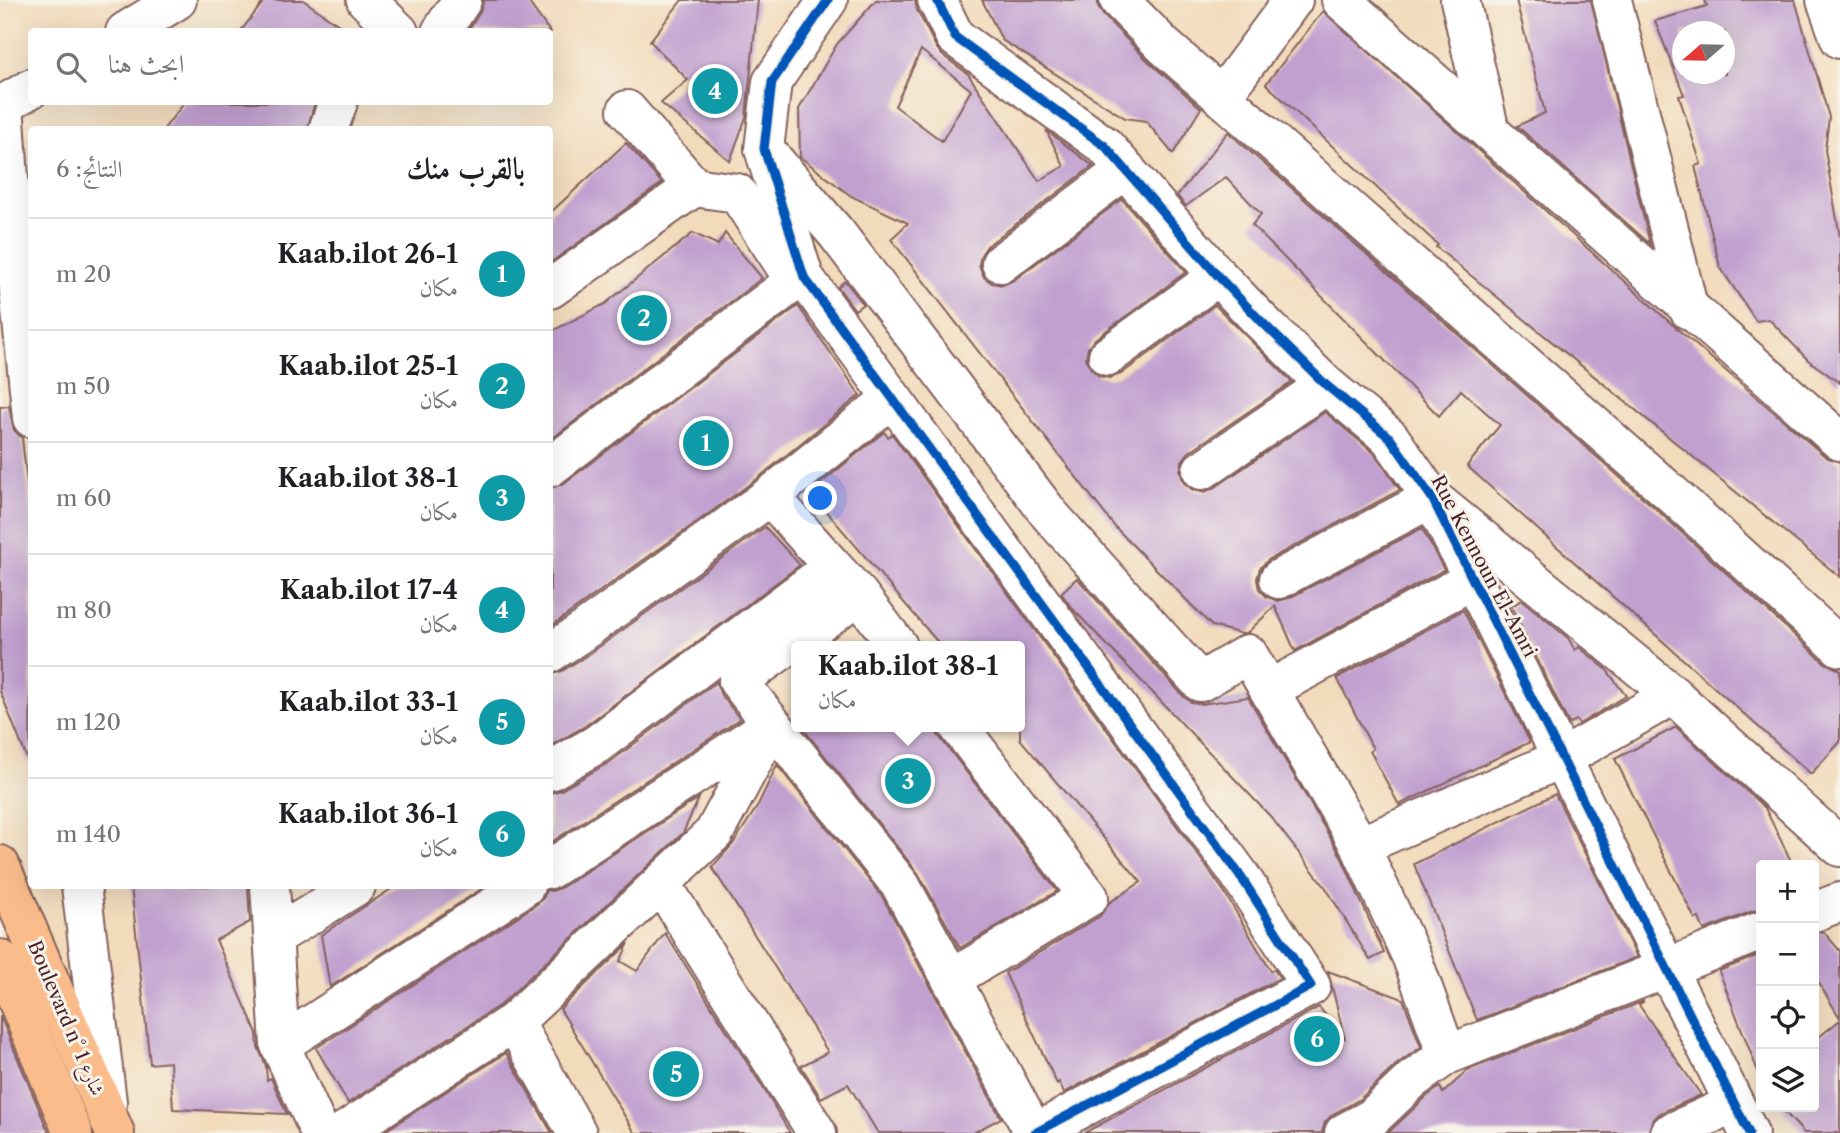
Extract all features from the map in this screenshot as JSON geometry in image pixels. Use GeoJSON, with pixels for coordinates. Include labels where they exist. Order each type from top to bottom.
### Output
{"type":"FeatureCollection","features":[{"type":"Feature","properties":{"kind":"main road","name":"Boulevard n° شارع 1"},"geometry":{"type":"LineString","coordinates":[[0,865],[112,1126]]}},
{"type":"Feature","properties":{"kind":"main road","name":"Boulevard n° شارع 1"},"geometry":{"type":"LineString","coordinates":[[0,959],[73,1133]]}},
{"type":"Feature","properties":{"kind":"street"},"geometry":{"type":"LineString","coordinates":[[132,28],[177,0]]}},
{"type":"Feature","properties":{"kind":"street"},"geometry":{"type":"LineString","coordinates":[[444,28],[462,0]]}},
{"type":"Feature","properties":{"kind":"street"},"geometry":{"type":"LineString","coordinates":[[799,279],[764,149],[772,82],[828,0]]}},
{"type":"Feature","properties":{"kind":"street","name":"Rue Kennoun El-Amri"},"geometry":{"type":"LineString","coordinates":[[937,0],[955,37],[1105,146],[1218,276],[1326,385],[1390,438],[1432,499],[1668,966],[1741,1118]]}},
{"type":"Feature","properties":{"kind":"street"},"geometry":{"type":"LineString","coordinates":[[1119,0],[1164,46],[1671,493],[1840,647]]}},
{"type":"Feature","properties":{"kind":"street"},"geometry":{"type":"LineString","coordinates":[[1222,96],[1293,0]]}},
{"type":"Feature","properties":{"kind":"street"},"geometry":{"type":"LineString","coordinates":[[1341,0],[1840,441]]}},
{"type":"Feature","properties":{"kind":"street"},"geometry":{"type":"LineString","coordinates":[[1460,0],[1490,132]]}},
{"type":"Feature","properties":{"kind":"street"},"geometry":{"type":"LineString","coordinates":[[1612,0],[1689,310]]}},
{"type":"Feature","properties":{"kind":"street"},"geometry":{"type":"LineString","coordinates":[[1826,0],[1840,39]]}},
{"type":"Feature","properties":{"kind":"street"},"geometry":{"type":"LineString","coordinates":[[12,97],[28,139]]}},
{"type":"Feature","properties":{"kind":"street"},"geometry":{"type":"LineString","coordinates":[[12,97],[12,223],[28,379]]}},
{"type":"Feature","properties":{"kind":"street"},"geometry":{"type":"LineString","coordinates":[[329,126],[337,105]]}},
{"type":"Feature","properties":{"kind":"street"},"geometry":{"type":"LineString","coordinates":[[627,110],[694,187],[737,193],[1239,874],[1311,985],[1034,1133],[901,886],[738,681],[791,643]]}},
{"type":"Feature","properties":{"kind":"street"},"geometry":{"type":"LineString","coordinates":[[764,149],[837,233],[1050,515],[1200,682],[1248,654],[1360,846],[1412,958],[1447,1055]]}},
{"type":"Feature","properties":{"kind":"street"},"geometry":{"type":"LineString","coordinates":[[1001,263],[1126,169]]}},
{"type":"Feature","properties":{"kind":"street"},"geometry":{"type":"LineString","coordinates":[[553,287],[694,187]]}},
{"type":"Feature","properties":{"kind":"street"},"geometry":{"type":"LineString","coordinates":[[1108,356],[1218,276]]}},
{"type":"Feature","properties":{"kind":"street"},"geometry":{"type":"LineString","coordinates":[[553,465],[799,279]]}},
{"type":"Feature","properties":{"kind":"street"},"geometry":{"type":"LineString","coordinates":[[1202,470],[1326,385]]}},
{"type":"Feature","properties":{"kind":"street"},"geometry":{"type":"LineString","coordinates":[[553,651],[770,496],[891,399]]}},
{"type":"Feature","properties":{"kind":"street"},"geometry":{"type":"LineString","coordinates":[[770,496],[859,595],[894,641]]}},
{"type":"Feature","properties":{"kind":"street"},"geometry":{"type":"LineString","coordinates":[[1279,579],[1432,499],[1673,695],[1840,847]]}},
{"type":"Feature","properties":{"kind":"street"},"geometry":{"type":"LineString","coordinates":[[553,769],[597,744],[833,568]]}},
{"type":"Feature","properties":{"kind":"street"},"geometry":{"type":"LineString","coordinates":[[1270,689],[1472,580]]}},
{"type":"Feature","properties":{"kind":"street"},"geometry":{"type":"LineString","coordinates":[[794,641],[859,595]]}},
{"type":"Feature","properties":{"kind":"street"},"geometry":{"type":"LineString","coordinates":[[1360,846],[1563,758],[1673,695]]}},
{"type":"Feature","properties":{"kind":"street"},"geometry":{"type":"LineString","coordinates":[[553,867],[772,725]]}},
{"type":"Feature","properties":{"kind":"street"},"geometry":{"type":"LineString","coordinates":[[342,1133],[514,1022],[714,833],[772,725]]}},
{"type":"Feature","properties":{"kind":"street"},"geometry":{"type":"LineString","coordinates":[[951,979],[1090,897],[963,732]]}},
{"type":"Feature","properties":{"kind":"street"},"geometry":{"type":"LineString","coordinates":[[661,883],[817,1133]]}},
{"type":"Feature","properties":{"kind":"street"},"geometry":{"type":"LineString","coordinates":[[81,889],[112,1126]]}},
{"type":"Feature","properties":{"kind":"street"},"geometry":{"type":"LineString","coordinates":[[270,889],[280,1045],[320,1133]]}},
{"type":"Feature","properties":{"kind":"street"},"geometry":{"type":"LineString","coordinates":[[274,937],[351,889]]}},
{"type":"Feature","properties":{"kind":"street"},"geometry":{"type":"LineString","coordinates":[[280,1045],[520,889]]}},
{"type":"Feature","properties":{"kind":"street"},"geometry":{"type":"LineString","coordinates":[[1819,910],[1840,902]]}},
{"type":"Feature","properties":{"kind":"street"},"geometry":{"type":"LineString","coordinates":[[1344,1133],[1372,1118],[1412,1080],[1447,1055],[1756,933]]}},
{"type":"Feature","properties":{"kind":"street"},"geometry":{"type":"LineString","coordinates":[[514,1022],[577,1133]]}},
{"type":"Feature","properties":{"kind":"street"},"geometry":{"type":"LineString","coordinates":[[1670,1133],[1741,1118]]}},
{"type":"Feature","properties":{"kind":"building"},"geometry":{"type":"Polygon","coordinates":[[[265,0],[303,0],[343,28],[243,28],[265,0]]]}},
{"type":"Feature","properties":{"kind":"building"},"geometry":{"type":"Polygon","coordinates":[[[484,0],[527,0],[547,28],[470,28],[484,0]]]}},
{"type":"Feature","properties":{"kind":"building"},"geometry":{"type":"Polygon","coordinates":[[[682,0],[758,0],[746,117],[730,161],[661,103],[688,80],[650,41],[682,0]]]}},
{"type":"Feature","properties":{"kind":"building"},"geometry":{"type":"Polygon","coordinates":[[[876,0],[915,0],[917,10],[936,47],[942,55],[968,74],[1039,181],[1064,166],[1046,130],[1093,166],[987,246],[979,265],[984,277],[992,283],[1003,285],[1014,280],[1122,199],[1186,272],[1095,339],[1088,348],[1086,358],[1091,369],[1099,376],[1110,378],[1121,374],[1215,305],[1292,382],[1189,452],[1182,461],[1180,471],[1184,483],[1193,490],[1204,492],[1214,488],[1325,412],[1374,453],[1400,490],[1268,560],[1260,568],[1257,579],[1259,589],[1267,597],[1278,601],[1289,598],[1422,528],[1444,570],[1295,651],[1275,606],[1248,632],[1242,634],[1212,626],[1115,527],[891,239],[908,223],[851,196],[800,157],[799,109],[837,44],[876,0]],[[921,50],[895,106],[942,141],[971,90],[921,50]]]}},
{"type":"Feature","properties":{"kind":"building"},"geometry":{"type":"Polygon","coordinates":[[[982,0],[1098,0],[1103,15],[1148,61],[1201,108],[1173,154],[1146,121],[1125,118],[1002,40],[982,0]]]}},
{"type":"Feature","properties":{"kind":"building"},"geometry":{"type":"Polygon","coordinates":[[[1516,0],[1591,0],[1650,244],[1517,126],[1545,113],[1516,0]]]}},
{"type":"Feature","properties":{"kind":"building"},"geometry":{"type":"Polygon","coordinates":[[[1705,0],[1795,0],[1829,117],[1825,150],[1840,237],[1840,383],[1808,360],[1769,319],[1756,321],[1720,267],[1695,166],[1701,164],[1679,96],[1684,95],[1680,84],[1735,84],[1735,21],[1672,21],[1672,64],[1655,21],[1707,6],[1705,0]]]}},
{"type":"Feature","properties":{"kind":"building"},"geometry":{"type":"Polygon","coordinates":[[[1323,11],[1674,326],[1826,457],[1840,462],[1840,577],[1436,247],[1438,245],[1266,84],[1323,11]]]}},
{"type":"Feature","properties":{"kind":"building"},"geometry":{"type":"Polygon","coordinates":[[[183,105],[314,105],[308,126],[166,126],[183,105]]]}},
{"type":"Feature","properties":{"kind":"building"},"geometry":{"type":"Polygon","coordinates":[[[1228,132],[1656,509],[1825,663],[1840,670],[1840,742],[1811,774],[1467,466],[1500,425],[1461,390],[1439,416],[1252,225],[1261,214],[1226,177],[1186,206],[1177,196],[1228,132]]]}},
{"type":"Feature","properties":{"kind":"building"},"geometry":{"type":"Polygon","coordinates":[[[626,143],[662,183],[553,261],[553,210],[626,143]]]}},
{"type":"Feature","properties":{"kind":"building"},"geometry":{"type":"Polygon","coordinates":[[[693,233],[718,245],[725,233],[762,278],[553,438],[553,330],[605,304],[693,233]]]}},
{"type":"Feature","properties":{"kind":"building"},"geometry":{"type":"Polygon","coordinates":[[[845,281],[863,304],[855,310],[838,287],[845,281]]]}},
{"type":"Feature","properties":{"kind":"building"},"geometry":{"type":"Polygon","coordinates":[[[798,306],[860,395],[757,479],[553,625],[553,487],[563,484],[798,306]]]}},
{"type":"Feature","properties":{"kind":"building"},"geometry":{"type":"Polygon","coordinates":[[[9,406],[14,430],[22,438],[28,491],[28,761],[0,691],[0,407],[9,406]]]}},
{"type":"Feature","properties":{"kind":"building"},"geometry":{"type":"Polygon","coordinates":[[[884,432],[888,437],[892,434],[1223,890],[1271,971],[1274,969],[1280,978],[1064,1093],[1059,1082],[1057,1084],[1005,973],[1100,916],[1109,903],[1141,882],[1020,739],[1020,732],[1025,732],[1025,641],[937,641],[810,492],[884,432]]]}},
{"type":"Feature","properties":{"kind":"building"},"geometry":{"type":"Polygon","coordinates":[[[765,527],[800,565],[585,726],[553,744],[553,674],[592,652],[765,527]]]}},
{"type":"Feature","properties":{"kind":"building"},"geometry":{"type":"Polygon","coordinates":[[[1077,578],[1191,702],[1202,704],[1248,697],[1341,856],[1384,953],[1370,960],[1326,888],[1270,816],[1072,608],[1061,593],[1077,578]]]}},
{"type":"Feature","properties":{"kind":"building"},"geometry":{"type":"Polygon","coordinates":[[[1522,600],[1568,638],[1575,650],[1579,647],[1606,669],[1626,696],[1579,724],[1576,720],[1569,724],[1511,606],[1522,600]]]}},
{"type":"Feature","properties":{"kind":"building"},"geometry":{"type":"Polygon","coordinates":[[[1463,610],[1530,742],[1399,805],[1370,751],[1373,749],[1337,678],[1463,610]]]}},
{"type":"Feature","properties":{"kind":"building"},"geometry":{"type":"Polygon","coordinates":[[[716,682],[721,695],[740,719],[553,841],[553,792],[610,762],[716,682]]]}},
{"type":"Feature","properties":{"kind":"building"},"geometry":{"type":"Polygon","coordinates":[[[1676,727],[1765,808],[1791,860],[1756,860],[1756,911],[1704,930],[1699,918],[1695,919],[1615,759],[1676,727]]]}},
{"type":"Feature","properties":{"kind":"building"},"geometry":{"type":"Polygon","coordinates":[[[806,732],[936,732],[1057,891],[960,948],[918,873],[806,732]]]}},
{"type":"Feature","properties":{"kind":"building"},"geometry":{"type":"Polygon","coordinates":[[[777,765],[883,898],[1001,1118],[973,1133],[878,1133],[848,1084],[821,1098],[801,1066],[828,1052],[712,867],[733,844],[757,807],[777,765]]]}},
{"type":"Feature","properties":{"kind":"building"},"geometry":{"type":"Polygon","coordinates":[[[1555,794],[1637,957],[1477,1020],[1414,864],[1555,794]]]}},
{"type":"Feature","properties":{"kind":"building"},"geometry":{"type":"Polygon","coordinates":[[[699,798],[683,833],[500,1005],[348,1103],[316,1048],[537,904],[544,897],[546,890],[562,887],[699,798]]]}},
{"type":"Feature","properties":{"kind":"building"},"geometry":{"type":"Polygon","coordinates":[[[131,889],[248,889],[250,922],[216,940],[257,1033],[267,1080],[271,1078],[287,1114],[173,1109],[170,1062],[150,1064],[131,889]]]}},
{"type":"Feature","properties":{"kind":"building"},"geometry":{"type":"Polygon","coordinates":[[[391,889],[481,889],[330,987],[321,935],[391,889]]]}},
{"type":"Feature","properties":{"kind":"building"},"geometry":{"type":"Polygon","coordinates":[[[1819,932],[1824,932],[1840,951],[1840,1018],[1819,983],[1819,932]]]}},
{"type":"Feature","properties":{"kind":"building"},"geometry":{"type":"Polygon","coordinates":[[[665,933],[790,1133],[635,1133],[560,1009],[629,943],[620,961],[637,971],[665,933]]]}},
{"type":"Feature","properties":{"kind":"building"},"geometry":{"type":"Polygon","coordinates":[[[1756,956],[1756,1066],[1719,971],[1756,956]]]}},
{"type":"Feature","properties":{"kind":"building"},"geometry":{"type":"Polygon","coordinates":[[[1328,971],[1403,999],[1421,1047],[1397,1064],[1359,1100],[1333,1114],[1325,1122],[1322,1133],[1084,1133],[1319,1007],[1345,1039],[1328,971]]]}},
{"type":"Feature","properties":{"kind":"building"},"geometry":{"type":"Polygon","coordinates":[[[1644,1001],[1639,1005],[1701,1095],[1660,1113],[1652,1121],[1648,1133],[1388,1133],[1426,1097],[1440,1087],[1443,1093],[1468,1070],[1644,1001]]]}},
{"type":"Feature","properties":{"kind":"building"},"geometry":{"type":"Polygon","coordinates":[[[0,1016],[49,1133],[0,1133],[0,1016]]]}},
{"type":"Feature","properties":{"kind":"building"},"geometry":{"type":"Polygon","coordinates":[[[1840,1020],[1840,1133],[1804,1133],[1785,1112],[1819,1112],[1819,1037],[1840,1020]]]}},
{"type":"Feature","properties":{"kind":"building"},"geometry":{"type":"Polygon","coordinates":[[[506,1053],[552,1133],[382,1133],[506,1053]]]}},
{"type":"Feature","properties":{"kind":"cycle path"},"geometry":{"type":"LineString","coordinates":[[828,0],[772,82],[764,149],[804,277],[1239,874],[1311,986],[1035,1133]]}},
{"type":"Feature","properties":{"kind":"cycle path"},"geometry":{"type":"LineString","coordinates":[[937,0],[955,37],[1105,146],[1260,320],[1326,385],[1390,438],[1432,498],[1749,1133]]}},
{"type":"Feature","properties":{"kind":"place","name":"Kaab.ilot 17-4"},"geometry":{"type":"Point","coordinates":[715,91]}},
{"type":"Feature","properties":{"kind":"place","name":"Kaab.ilot 25-1"},"geometry":{"type":"Point","coordinates":[644,318]}},
{"type":"Feature","properties":{"kind":"place","name":"Kaab.ilot 26-1"},"geometry":{"type":"Point","coordinates":[706,443]}},
{"type":"Feature","properties":{"kind":"place","name":"Kaab.ilot 38-1"},"geometry":{"type":"Point","coordinates":[908,781]}},
{"type":"Feature","properties":{"kind":"place","name":"Kaab.ilot 36-1"},"geometry":{"type":"Point","coordinates":[1317,1039]}},
{"type":"Feature","properties":{"kind":"place","name":"Kaab.ilot 33-1"},"geometry":{"type":"Point","coordinates":[676,1074]}}]}
